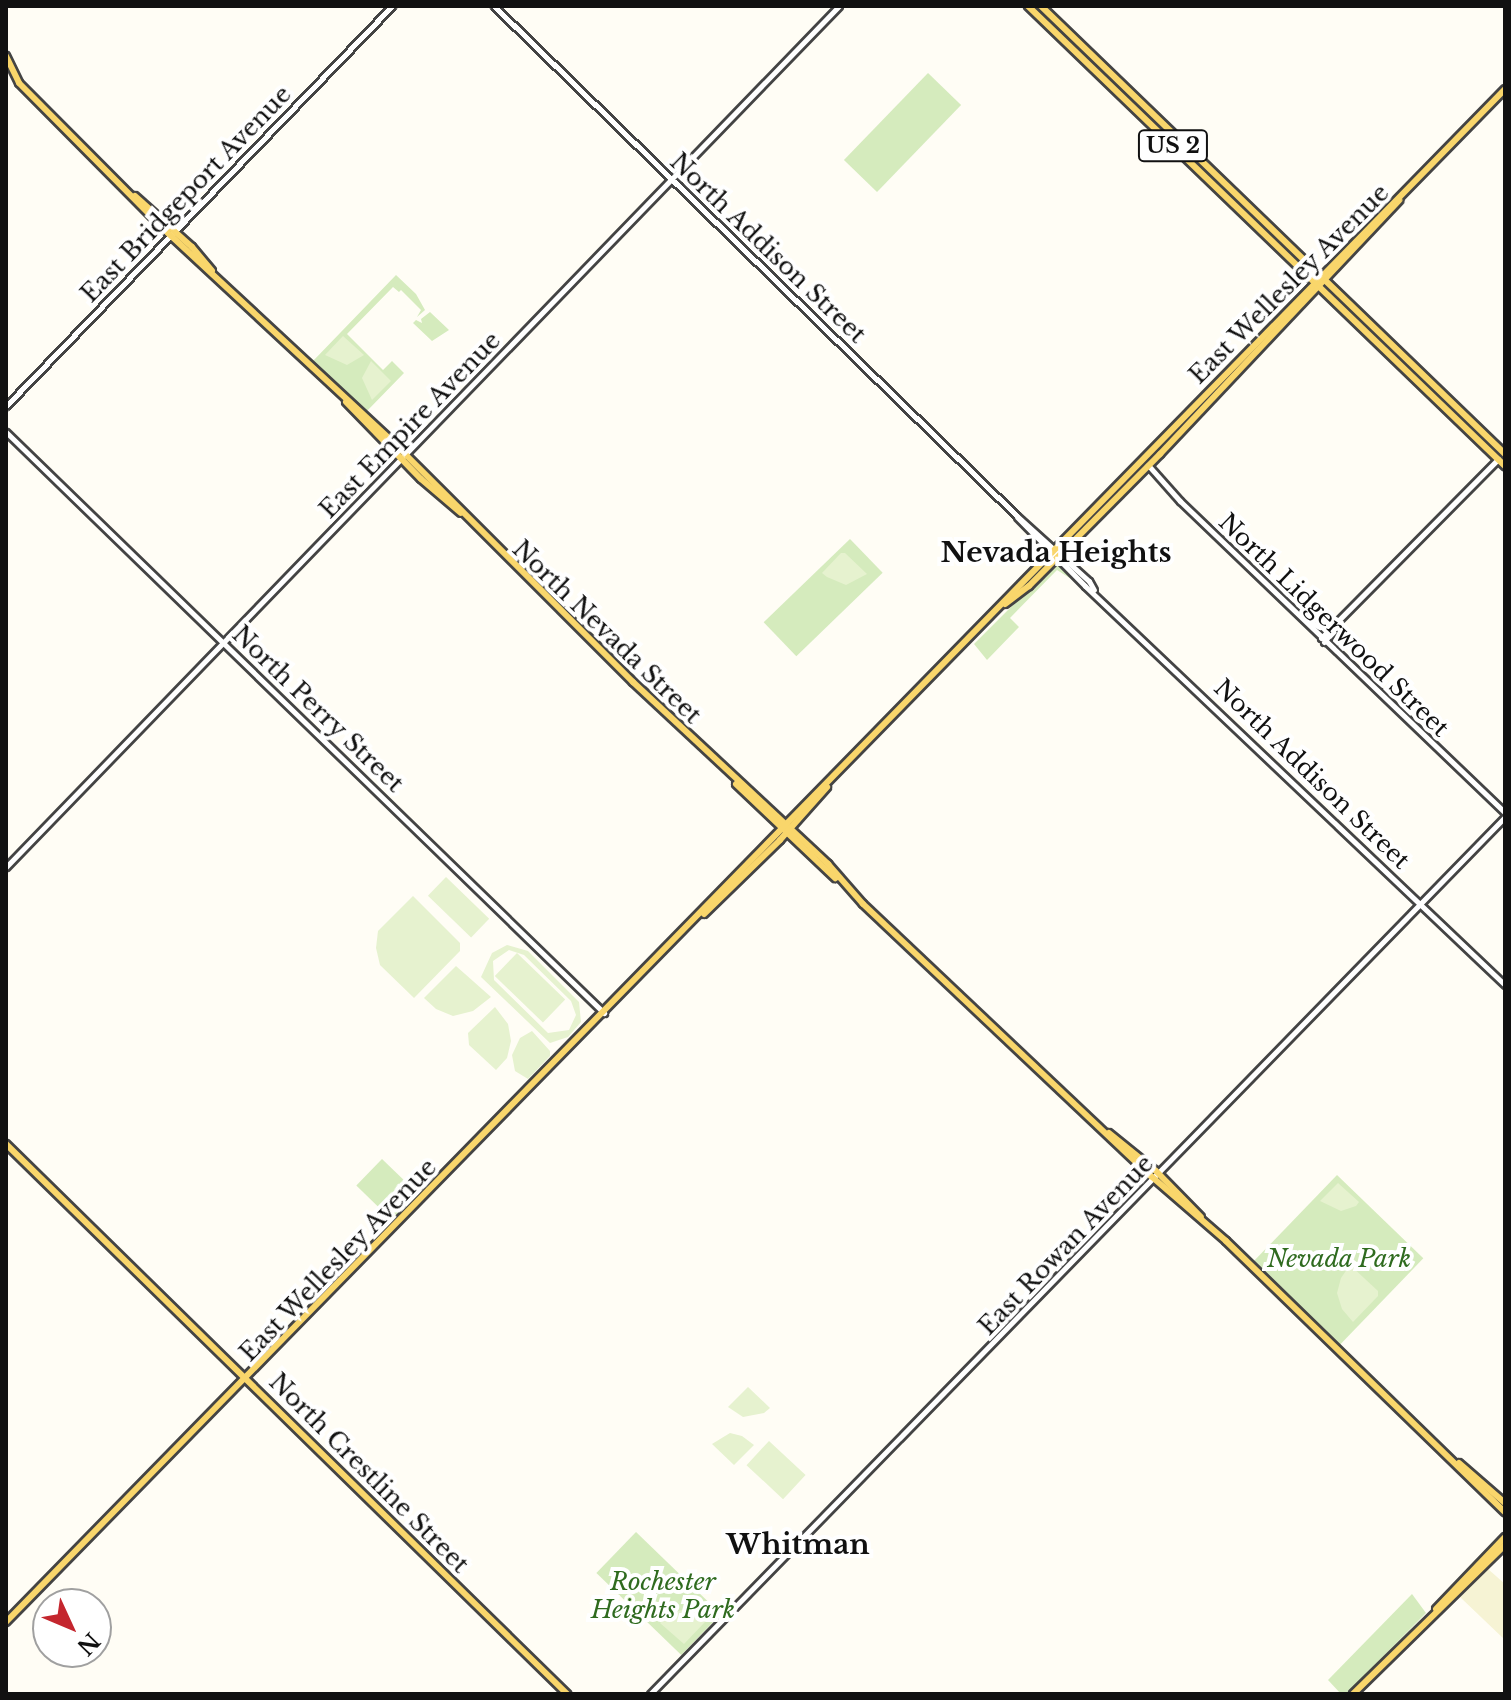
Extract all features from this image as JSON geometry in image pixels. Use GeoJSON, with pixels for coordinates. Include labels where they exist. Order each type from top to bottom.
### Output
{"type":"FeatureCollection","features":[{"type":"Feature","properties":{"kind":"main road","name":"US 2"},"geometry":{"type":"LineString","coordinates":[[1028,6],[1180,153],[1505,454]]}},
{"type":"Feature","properties":{"kind":"main road","name":"US 2"},"geometry":{"type":"LineString","coordinates":[[1041,6],[1206,165],[1505,466]]}},
{"type":"Feature","properties":{"kind":"main road","name":"North Nevada Street"},"geometry":{"type":"LineString","coordinates":[[6,56],[19,83],[729,775],[1203,1220],[1505,1512]]}},
{"type":"Feature","properties":{"kind":"main road","name":"East Wellesley Avenue"},"geometry":{"type":"LineString","coordinates":[[6,1622],[694,921],[821,797],[829,784],[1505,89]]}},
{"type":"Feature","properties":{"kind":"main road"},"geometry":{"type":"LineString","coordinates":[[1180,153],[1201,166],[1206,165]]}},
{"type":"Feature","properties":{"kind":"main road","name":"North Crestline Street"},"geometry":{"type":"LineString","coordinates":[[6,1144],[567,1694]]}},
{"type":"Feature","properties":{"kind":"main road","name":"North Nevada Street"},"geometry":{"type":"LineString","coordinates":[[1453,1459],[1505,1503]]}},
{"type":"Feature","properties":{"kind":"main road"},"geometry":{"type":"LineString","coordinates":[[1353,1694],[1505,1537]]}},
{"type":"Feature","properties":{"kind":"main road"},"geometry":{"type":"LineString","coordinates":[[1434,1612],[1505,1545]]}},
{"type":"Feature","properties":{"kind":"street","name":"East Bridgeport Avenue"},"geometry":{"type":"LineString","coordinates":[[6,406],[392,6]]}},
{"type":"Feature","properties":{"kind":"street","name":"North Addison Street"},"geometry":{"type":"LineString","coordinates":[[494,6],[1017,516],[1505,985]]}},
{"type":"Feature","properties":{"kind":"street","name":"East Empire Avenue"},"geometry":{"type":"LineString","coordinates":[[6,867],[839,6]]}},
{"type":"Feature","properties":{"kind":"street","name":"North Perry Street"},"geometry":{"type":"LineString","coordinates":[[6,432],[604,1013]]}},
{"type":"Feature","properties":{"kind":"street"},"geometry":{"type":"LineString","coordinates":[[1323,640],[1498,459]]}},
{"type":"Feature","properties":{"kind":"street","name":"North Lidgerwood Street"},"geometry":{"type":"LineString","coordinates":[[1146,461],[1161,482],[1505,815]]}},
{"type":"Feature","properties":{"kind":"street"},"geometry":{"type":"LineString","coordinates":[[1300,617],[1320,627],[1337,623]]}},
{"type":"Feature","properties":{"kind":"street","name":"East Rowan Avenue"},"geometry":{"type":"LineString","coordinates":[[650,1694],[1157,1177],[1505,815]]}},
{"type":"Feature","properties":{"kind":"shaded area"},"geometry":{"type":"Polygon","coordinates":[[[1488,1569],[1505,1584],[1505,1640],[1460,1597],[1488,1569]]]}},
{"type":"Feature","properties":{"kind":"green space"},"geometry":{"type":"Polygon","coordinates":[[[928,73],[961,105],[877,192],[844,160],[928,73]]]}},
{"type":"Feature","properties":{"kind":"green space"},"geometry":{"type":"Polygon","coordinates":[[[396,275],[416,294],[425,310],[417,317],[421,310],[401,290],[399,292],[393,287],[347,334],[383,370],[392,361],[404,373],[366,412],[313,361],[396,275]]]}},
{"type":"Feature","properties":{"kind":"green space"},"geometry":{"type":"Polygon","coordinates":[[[430,312],[449,330],[432,341],[413,323],[416,320],[422,323],[421,319],[430,312]]]}},
{"type":"Feature","properties":{"kind":"green space"},"geometry":{"type":"Polygon","coordinates":[[[343,336],[364,355],[347,365],[325,355],[343,336]]]}},
{"type":"Feature","properties":{"kind":"green space"},"geometry":{"type":"Polygon","coordinates":[[[371,361],[391,381],[372,400],[362,378],[371,361]]]}},
{"type":"Feature","properties":{"kind":"green space"},"geometry":{"type":"Polygon","coordinates":[[[850,539],[883,573],[796,656],[764,622],[850,539]]]}},
{"type":"Feature","properties":{"kind":"green space"},"geometry":{"type":"Polygon","coordinates":[[[841,553],[845,553],[867,574],[846,585],[822,573],[841,553]]]}},
{"type":"Feature","properties":{"kind":"green space"},"geometry":{"type":"Polygon","coordinates":[[[1053,565],[1059,566],[1079,584],[1057,570],[1010,618],[1019,627],[987,660],[974,644],[1053,565]]]}},
{"type":"Feature","properties":{"kind":"green space"},"geometry":{"type":"Polygon","coordinates":[[[446,877],[489,919],[471,937],[428,896],[446,877]]]}},
{"type":"Feature","properties":{"kind":"green space"},"geometry":{"type":"Polygon","coordinates":[[[413,896],[460,943],[460,951],[414,998],[380,965],[376,948],[378,931],[413,896]]]}},
{"type":"Feature","properties":{"kind":"green space"},"geometry":{"type":"Polygon","coordinates":[[[507,945],[528,951],[579,1002],[581,1022],[568,1037],[550,1043],[481,977],[492,953],[507,945]],[[509,950],[493,961],[494,980],[548,1033],[569,1030],[576,1015],[571,1001],[524,955],[509,950]]]}},
{"type":"Feature","properties":{"kind":"green space"},"geometry":{"type":"Polygon","coordinates":[[[517,953],[565,1000],[543,1023],[495,976],[517,953]]]}},
{"type":"Feature","properties":{"kind":"green space"},"geometry":{"type":"Polygon","coordinates":[[[456,966],[491,997],[473,1011],[453,1016],[436,1009],[424,998],[456,966]]]}},
{"type":"Feature","properties":{"kind":"green space"},"geometry":{"type":"Polygon","coordinates":[[[495,1007],[508,1024],[511,1041],[507,1058],[496,1070],[469,1045],[468,1033],[495,1007]]]}},
{"type":"Feature","properties":{"kind":"green space"},"geometry":{"type":"Polygon","coordinates":[[[532,1031],[550,1051],[550,1056],[528,1079],[515,1071],[512,1055],[520,1038],[532,1031]]]}},
{"type":"Feature","properties":{"kind":"green space"},"geometry":{"type":"Polygon","coordinates":[[[382,1159],[417,1193],[392,1220],[356,1186],[382,1159]]]}},
{"type":"Feature","properties":{"kind":"green space","name":"Nevada Park"},"geometry":{"type":"Polygon","coordinates":[[[1337,1175],[1423,1258],[1340,1345],[1254,1261],[1337,1175]]]}},
{"type":"Feature","properties":{"kind":"green space"},"geometry":{"type":"Polygon","coordinates":[[[1338,1183],[1359,1202],[1356,1206],[1341,1211],[1320,1201],[1338,1183]]]}},
{"type":"Feature","properties":{"kind":"green space"},"geometry":{"type":"Polygon","coordinates":[[[1350,1265],[1378,1291],[1378,1296],[1353,1322],[1342,1309],[1337,1293],[1341,1278],[1350,1265]]]}},
{"type":"Feature","properties":{"kind":"green space"},"geometry":{"type":"Polygon","coordinates":[[[748,1387],[770,1408],[764,1413],[743,1417],[728,1407],[748,1387]]]}},
{"type":"Feature","properties":{"kind":"green space"},"geometry":{"type":"Polygon","coordinates":[[[730,1433],[742,1436],[754,1445],[734,1465],[712,1444],[730,1433]]]}},
{"type":"Feature","properties":{"kind":"green space"},"geometry":{"type":"Polygon","coordinates":[[[769,1441],[806,1475],[783,1499],[746,1465],[769,1441]]]}},
{"type":"Feature","properties":{"kind":"green space","name":"Rochester Heights Park"},"geometry":{"type":"Polygon","coordinates":[[[636,1532],[721,1614],[681,1655],[596,1573],[636,1532]]]}},
{"type":"Feature","properties":{"kind":"green space"},"geometry":{"type":"Polygon","coordinates":[[[1412,1594],[1426,1613],[1346,1694],[1341,1694],[1328,1680],[1412,1594]]]}},
{"type":"Feature","properties":{"kind":"green space"},"geometry":{"type":"Polygon","coordinates":[[[682,1610],[694,1612],[705,1622],[684,1644],[660,1623],[671,1613],[682,1610]]]}},
{"type":"Feature","properties":{"kind":"district","name":"Nevada Heights"},"geometry":{"type":"Point","coordinates":[1056,553]}},
{"type":"Feature","properties":{"kind":"district","name":"Whitman"},"geometry":{"type":"Point","coordinates":[798,1545]}}]}
